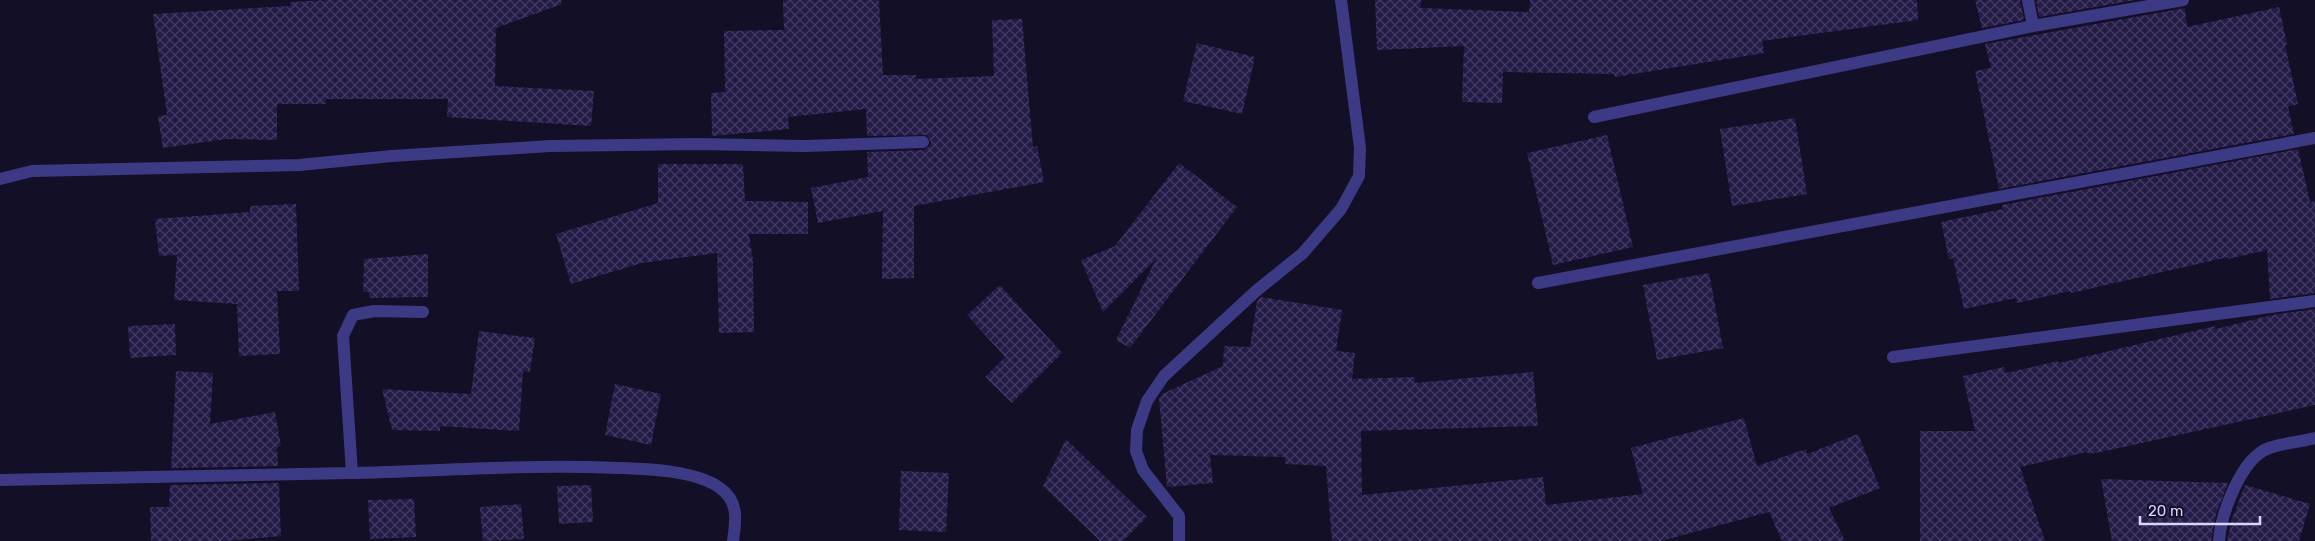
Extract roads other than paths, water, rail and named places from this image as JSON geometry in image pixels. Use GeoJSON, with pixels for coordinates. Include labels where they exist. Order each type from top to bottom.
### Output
{"type":"FeatureCollection","features":[{"type":"Feature","properties":{"kind":"street"},"geometry":{"type":"LineString","coordinates":[[1180,541],[1179,516],[1143,470],[1136,451],[1137,430],[1147,401],[1164,376],[1256,291],[1304,253],[1341,209],[1358,176],[1360,148],[1341,0]]}},
{"type":"Feature","properties":{"kind":"street"},"geometry":{"type":"LineString","coordinates":[[2028,0],[2033,26]]}},
{"type":"Feature","properties":{"kind":"street"},"geometry":{"type":"LineString","coordinates":[[1594,117],[2033,26],[2183,0]]}},
{"type":"Feature","properties":{"kind":"street"},"geometry":{"type":"LineString","coordinates":[[1538,283],[2315,138]]}},
{"type":"Feature","properties":{"kind":"street"},"geometry":{"type":"LineString","coordinates":[[0,179],[32,171],[299,165],[392,156],[550,146],[699,144],[804,146],[922,142]]}},
{"type":"Feature","properties":{"kind":"street"},"geometry":{"type":"LineString","coordinates":[[1893,358],[2315,301]]}},
{"type":"Feature","properties":{"kind":"street"},"geometry":{"type":"LineString","coordinates":[[352,473],[344,336],[353,315],[374,311],[423,312]]}},
{"type":"Feature","properties":{"kind":"street"},"geometry":{"type":"LineString","coordinates":[[2219,541],[2228,501],[2248,463],[2267,448],[2315,438]]}},
{"type":"Feature","properties":{"kind":"street"},"geometry":{"type":"LineString","coordinates":[[0,480],[352,473],[558,465],[647,469],[696,477],[720,487],[732,498],[736,516],[734,541]]}}]}
